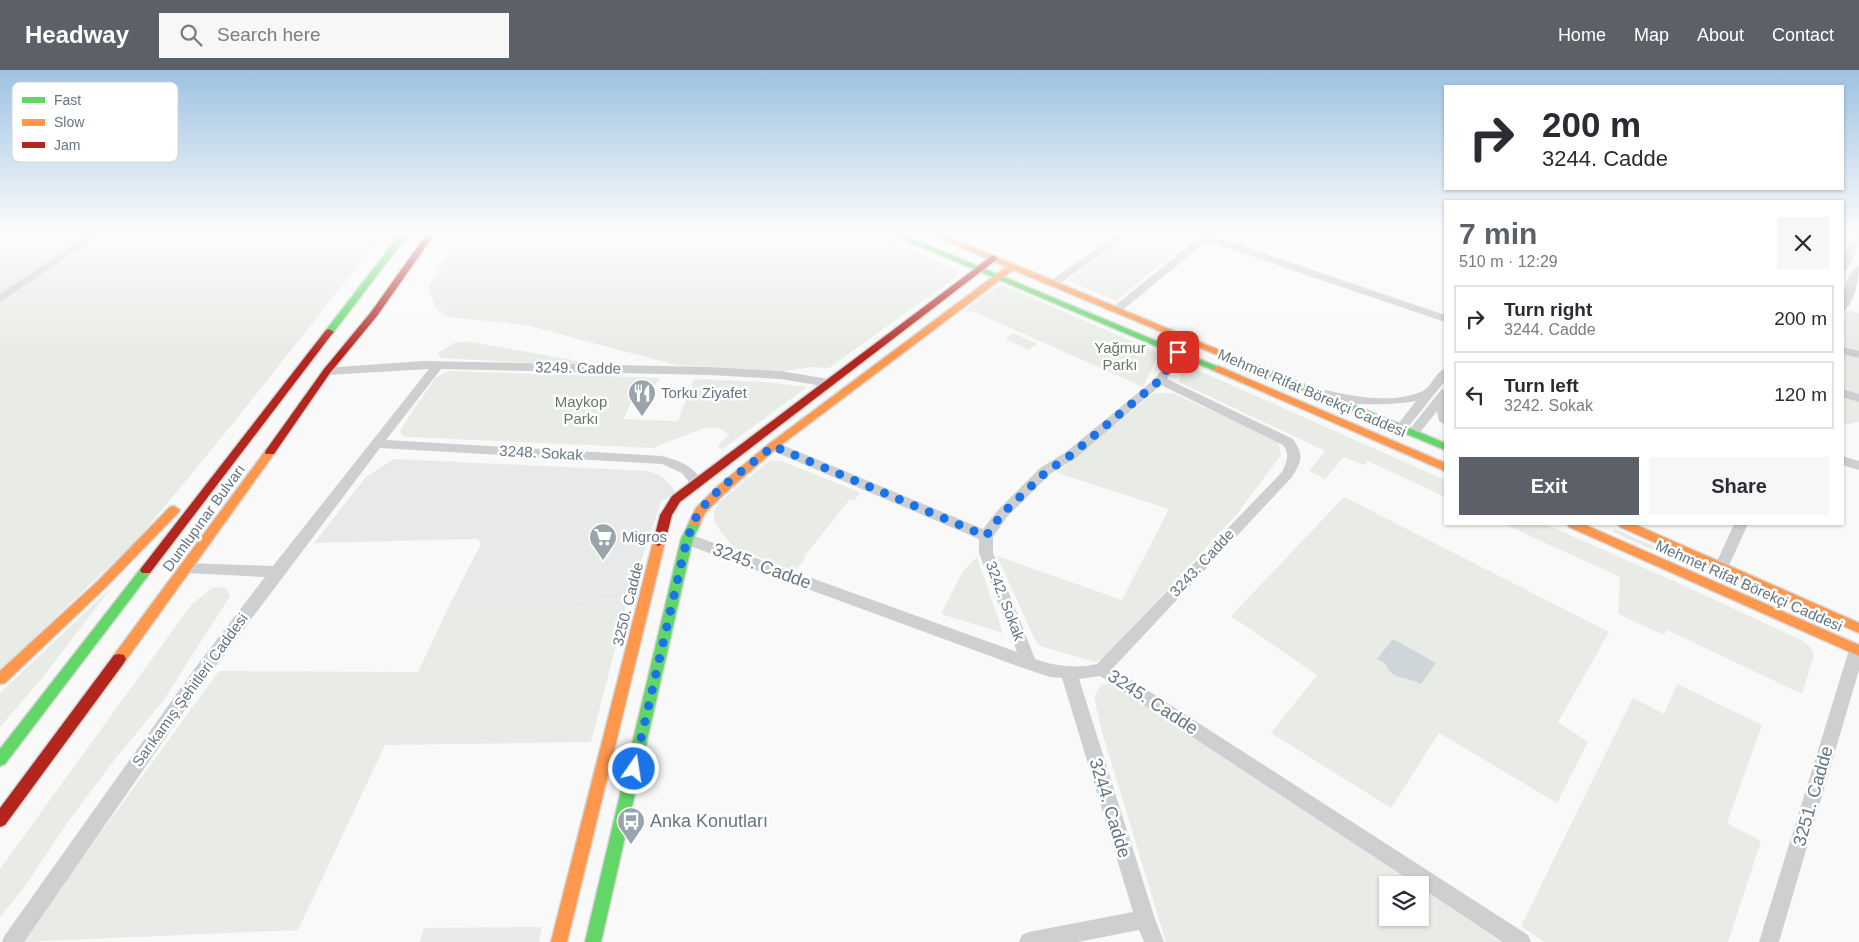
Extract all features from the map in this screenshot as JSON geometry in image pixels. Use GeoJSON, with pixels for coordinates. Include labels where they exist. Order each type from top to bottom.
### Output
{"type":"FeatureCollection","features":[{"type":"Feature","properties":{"kind":"main road"},"geometry":{"type":"LineString","coordinates":[[344,313],[368,273]]}},
{"type":"Feature","properties":{"kind":"main road","name":"Dumlupınar Bulvarı"},"geometry":{"type":"LineString","coordinates":[[0,760],[375,273]]}},
{"type":"Feature","properties":{"kind":"main road","name":"Dumlupınar Bulvarı"},"geometry":{"type":"LineString","coordinates":[[0,820],[187,568],[328,371],[374,314],[403,273]]}},
{"type":"Feature","properties":{"kind":"main road","name":"3250. Cadde"},"geometry":{"type":"LineString","coordinates":[[559,942],[666,515],[676,499],[972,273]]}},
{"type":"Feature","properties":{"kind":"main road","name":"Mehmet Rifat Börekçi Caddesi"},"geometry":{"type":"LineString","coordinates":[[988,273],[1444,467]]}},
{"type":"Feature","properties":{"kind":"main road"},"geometry":{"type":"LineString","coordinates":[[593,942],[687,539],[700,511],[773,446],[1004,273]]}},
{"type":"Feature","properties":{"kind":"main road","name":"Mehmet Rifat Börekçi Caddesi"},"geometry":{"type":"LineString","coordinates":[[1029,273],[1444,447]]}},
{"type":"Feature","properties":{"kind":"main road"},"geometry":{"type":"LineString","coordinates":[[374,314],[400,295],[413,278]]}},
{"type":"Feature","properties":{"kind":"main road"},"geometry":{"type":"LineString","coordinates":[[222,452],[281,394]]}},
{"type":"Feature","properties":{"kind":"main road"},"geometry":{"type":"LineString","coordinates":[[1389,442],[1407,431]]}},
{"type":"Feature","properties":{"kind":"main road"},"geometry":{"type":"LineString","coordinates":[[1402,448],[1407,431]]}},
{"type":"Feature","properties":{"kind":"main road"},"geometry":{"type":"LineString","coordinates":[[756,438],[773,446]]}},
{"type":"Feature","properties":{"kind":"main road"},"geometry":{"type":"LineString","coordinates":[[697,483],[716,495]]}},
{"type":"Feature","properties":{"kind":"main road"},"geometry":{"type":"LineString","coordinates":[[0,679],[102,584],[182,501]]}},
{"type":"Feature","properties":{"kind":"main road","name":"Mehmet Rifat Börekçi Caddesi"},"geometry":{"type":"LineString","coordinates":[[1575,525],[1858,648]]}},
{"type":"Feature","properties":{"kind":"main road","name":"Mehmet Rifat Börekçi Caddesi"},"geometry":{"type":"LineString","coordinates":[[1626,525],[1859,628]]}},
{"type":"Feature","properties":{"kind":"street"},"geometry":{"type":"LineString","coordinates":[[0,300],[40,273]]}},
{"type":"Feature","properties":{"kind":"street"},"geometry":{"type":"LineString","coordinates":[[1054,283],[1069,273]]}},
{"type":"Feature","properties":{"kind":"street"},"geometry":{"type":"LineString","coordinates":[[1116,310],[1162,273]]}},
{"type":"Feature","properties":{"kind":"street"},"geometry":{"type":"LineString","coordinates":[[1313,273],[1444,320]]}},
{"type":"Feature","properties":{"kind":"street"},"geometry":{"type":"LineString","coordinates":[[1844,304],[1857,273]]}},
{"type":"Feature","properties":{"kind":"street"},"geometry":{"type":"LineString","coordinates":[[1844,351],[1859,355]]}},
{"type":"Feature","properties":{"kind":"street"},"geometry":{"type":"LineString","coordinates":[[773,446],[986,536],[1002,514],[1046,472],[1071,455],[1160,380],[1178,352]]}},
{"type":"Feature","properties":{"kind":"street","name":"3249. Cadde"},"geometry":{"type":"LineString","coordinates":[[328,371],[402,365],[438,365],[727,372],[781,375],[828,383]]}},
{"type":"Feature","properties":{"kind":"street","name":"Sarıkamış Şehitleri Caddesi"},"geometry":{"type":"LineString","coordinates":[[12,942],[201,673],[438,365]]}},
{"type":"Feature","properties":{"kind":"street"},"geometry":{"type":"LineString","coordinates":[[1407,431],[1430,392],[1444,374]]}},
{"type":"Feature","properties":{"kind":"street","name":"3243. Cadde"},"geometry":{"type":"LineString","coordinates":[[1102,669],[1286,474],[1296,454],[1292,446],[1282,439],[1160,380]]}},
{"type":"Feature","properties":{"kind":"street"},"geometry":{"type":"LineString","coordinates":[[1300,387],[1342,398],[1387,402],[1410,400],[1430,392]]}},
{"type":"Feature","properties":{"kind":"street"},"geometry":{"type":"LineString","coordinates":[[1844,394],[1859,398]]}},
{"type":"Feature","properties":{"kind":"street"},"geometry":{"type":"LineString","coordinates":[[1407,431],[1444,395]]}},
{"type":"Feature","properties":{"kind":"street"},"geometry":{"type":"LineString","coordinates":[[1444,395],[1442,405],[1444,416]]}},
{"type":"Feature","properties":{"kind":"street","name":"3248. Sokak"},"geometry":{"type":"LineString","coordinates":[[376,444],[662,460],[685,468],[692,473],[697,483]]}},
{"type":"Feature","properties":{"kind":"street"},"geometry":{"type":"LineString","coordinates":[[1844,461],[1859,466]]}},
{"type":"Feature","properties":{"kind":"street"},"geometry":{"type":"LineString","coordinates":[[1722,566],[1741,525]]}},
{"type":"Feature","properties":{"kind":"street","name":"3242. Sokak"},"geometry":{"type":"LineString","coordinates":[[986,536],[986,553],[1030,664]]}},
{"type":"Feature","properties":{"kind":"street","name":"3245. Cadde"},"geometry":{"type":"LineString","coordinates":[[687,539],[1050,671],[1069,673],[1102,669],[1521,942]]}},
{"type":"Feature","properties":{"kind":"street"},"geometry":{"type":"LineString","coordinates":[[187,568],[277,572]]}},
{"type":"Feature","properties":{"kind":"street","name":"3251. Cadde"},"geometry":{"type":"LineString","coordinates":[[1769,942],[1858,648]]}},
{"type":"Feature","properties":{"kind":"street","name":"3244. Cadde"},"geometry":{"type":"LineString","coordinates":[[1069,673],[1145,919],[1154,942]]}},
{"type":"Feature","properties":{"kind":"street"},"geometry":{"type":"LineString","coordinates":[[1029,942],[1145,919]]}},
{"type":"Feature","properties":{"kind":"shaded area"},"geometry":{"type":"Polygon","coordinates":[[[394,459],[649,471],[661,476],[670,484],[675,492],[661,502],[628,599],[450,604],[481,544],[478,539],[314,543],[366,477],[394,459]]]}},
{"type":"Feature","properties":{"kind":"shaded area"},"geometry":{"type":"Polygon","coordinates":[[[1393,639],[1436,663],[1421,684],[1391,673],[1385,663],[1377,659],[1393,639]]]}},
{"type":"Feature","properties":{"kind":"shaded area"},"geometry":{"type":"Polygon","coordinates":[[[542,927],[539,942],[420,942],[424,928],[542,927]]]}},
{"type":"Feature","properties":{"kind":"green space"},"geometry":{"type":"Polygon","coordinates":[[[0,273],[352,273],[235,421],[136,541],[0,670],[0,273]]]}},
{"type":"Feature","properties":{"kind":"green space"},"geometry":{"type":"Polygon","coordinates":[[[436,273],[957,273],[956,277],[829,368],[811,367],[785,371],[676,365],[526,325],[448,317],[436,309],[428,287],[436,273]]]}},
{"type":"Feature","properties":{"kind":"green space"},"geometry":{"type":"Polygon","coordinates":[[[1078,273],[1150,273],[1116,301],[1068,280],[1078,273]]]}},
{"type":"Feature","properties":{"kind":"green space","name":"Yağmur Parkı"},"geometry":{"type":"Polygon","coordinates":[[[1002,285],[1159,353],[1143,387],[975,312],[964,311],[996,287],[1002,285]]]}},
{"type":"Feature","properties":{"kind":"green space"},"geometry":{"type":"Polygon","coordinates":[[[1847,310],[1859,313],[1859,352],[1844,347],[1844,317],[1847,310]]]}},
{"type":"Feature","properties":{"kind":"green space"},"geometry":{"type":"Polygon","coordinates":[[[1013,333],[1037,344],[1029,350],[1005,339],[1013,333]]]}},
{"type":"Feature","properties":{"kind":"green space"},"geometry":{"type":"Polygon","coordinates":[[[466,341],[611,367],[440,358],[438,353],[454,343],[466,341]]]}},
{"type":"Feature","properties":{"kind":"green space"},"geometry":{"type":"Polygon","coordinates":[[[1844,353],[1859,358],[1859,395],[1844,389],[1844,353]]]}},
{"type":"Feature","properties":{"kind":"green space"},"geometry":{"type":"Polygon","coordinates":[[[1188,366],[1444,480],[1444,497],[1368,461],[1364,465],[1344,457],[1325,479],[1309,471],[1325,451],[1179,382],[1182,369],[1188,366]]]}},
{"type":"Feature","properties":{"kind":"green space","name":"Maykop Parkı"},"geometry":{"type":"Polygon","coordinates":[[[448,371],[660,378],[655,385],[638,384],[624,419],[678,421],[694,379],[766,382],[807,387],[723,449],[718,448],[721,441],[729,435],[719,428],[704,428],[653,448],[408,437],[402,435],[400,430],[436,377],[448,371]]]}},
{"type":"Feature","properties":{"kind":"green space"},"geometry":{"type":"Polygon","coordinates":[[[1154,393],[1172,393],[1278,440],[1281,455],[1237,514],[1103,659],[1096,662],[1040,646],[1034,638],[997,556],[1122,600],[1169,509],[1057,473],[1154,393]]]}},
{"type":"Feature","properties":{"kind":"green space"},"geometry":{"type":"Polygon","coordinates":[[[1844,396],[1859,401],[1859,422],[1844,425],[1844,396]]]}},
{"type":"Feature","properties":{"kind":"green space"},"geometry":{"type":"Polygon","coordinates":[[[769,461],[782,461],[861,493],[854,500],[850,499],[794,571],[733,547],[714,520],[714,511],[721,501],[769,461]]]}},
{"type":"Feature","properties":{"kind":"green space"},"geometry":{"type":"Polygon","coordinates":[[[1344,497],[1609,632],[1558,722],[1588,742],[1557,803],[1439,733],[1391,808],[1271,733],[1317,675],[1231,616],[1344,497]]]}},
{"type":"Feature","properties":{"kind":"green space"},"geometry":{"type":"Polygon","coordinates":[[[1506,525],[1547,525],[1803,641],[1811,648],[1814,655],[1802,694],[1667,630],[1664,635],[1618,614],[1620,577],[1506,525]]]}},
{"type":"Feature","properties":{"kind":"green space"},"geometry":{"type":"Polygon","coordinates":[[[1615,529],[1738,583],[1736,587],[1613,532],[1615,529]]]}},
{"type":"Feature","properties":{"kind":"green space"},"geometry":{"type":"Polygon","coordinates":[[[977,557],[1003,633],[941,614],[963,571],[977,557]]]}},
{"type":"Feature","properties":{"kind":"green space"},"geometry":{"type":"Polygon","coordinates":[[[112,587],[43,677],[0,727],[0,693],[112,587]]]}},
{"type":"Feature","properties":{"kind":"green space"},"geometry":{"type":"Polygon","coordinates":[[[212,588],[226,588],[230,596],[163,701],[115,759],[67,823],[23,889],[0,917],[0,869],[191,605],[212,588]]]}},
{"type":"Feature","properties":{"kind":"green space"},"geometry":{"type":"Polygon","coordinates":[[[628,599],[591,742],[385,745],[298,930],[21,942],[219,671],[418,672],[450,604],[628,599]]]}},
{"type":"Feature","properties":{"kind":"green space"},"geometry":{"type":"Polygon","coordinates":[[[1101,684],[1115,684],[1405,876],[1379,876],[1379,926],[1429,926],[1429,892],[1505,942],[1166,942],[1102,732],[1094,697],[1101,684]]]}},
{"type":"Feature","properties":{"kind":"green space"},"geometry":{"type":"Polygon","coordinates":[[[1677,684],[1762,725],[1727,823],[1761,841],[1728,942],[1544,942],[1521,926],[1633,698],[1664,714],[1677,684]]]}},
{"type":"Feature","properties":{"kind":"traffic: fast"},"geometry":{"type":"LineString","coordinates":[[329,332],[375,273]]}},
{"type":"Feature","properties":{"kind":"traffic: fast"},"geometry":{"type":"LineString","coordinates":[[987,273],[1218,369]]}},
{"type":"Feature","properties":{"kind":"traffic: fast"},"geometry":{"type":"LineString","coordinates":[[1252,366],[1444,447]]}},
{"type":"Feature","properties":{"kind":"traffic: fast"},"geometry":{"type":"LineString","coordinates":[[593,942],[687,539],[695,522]]}},
{"type":"Feature","properties":{"kind":"traffic: fast"},"geometry":{"type":"LineString","coordinates":[[0,760],[146,570]]}},
{"type":"Feature","properties":{"kind":"traffic: slow"},"geometry":{"type":"LineString","coordinates":[[695,522],[700,511],[722,489],[773,446],[1004,273]]}},
{"type":"Feature","properties":{"kind":"traffic: slow"},"geometry":{"type":"LineString","coordinates":[[1028,273],[1252,366]]}},
{"type":"Feature","properties":{"kind":"traffic: slow"},"geometry":{"type":"LineString","coordinates":[[1218,369],[1444,467]]}},
{"type":"Feature","properties":{"kind":"traffic: slow"},"geometry":{"type":"LineString","coordinates":[[119,659],[270,452]]}},
{"type":"Feature","properties":{"kind":"traffic: slow"},"geometry":{"type":"LineString","coordinates":[[0,679],[102,584],[174,510]]}},
{"type":"Feature","properties":{"kind":"traffic: slow"},"geometry":{"type":"LineString","coordinates":[[1575,525],[1859,651]]}},
{"type":"Feature","properties":{"kind":"traffic: slow"},"geometry":{"type":"LineString","coordinates":[[1626,525],[1859,628]]}},
{"type":"Feature","properties":{"kind":"traffic: slow"},"geometry":{"type":"LineString","coordinates":[[559,942],[659,542]]}},
{"type":"Feature","properties":{"kind":"traffic: jam"},"geometry":{"type":"LineString","coordinates":[[270,452],[327,371],[374,314],[403,273]]}},
{"type":"Feature","properties":{"kind":"traffic: jam"},"geometry":{"type":"LineString","coordinates":[[659,542],[666,515],[676,499],[974,273]]}},
{"type":"Feature","properties":{"kind":"traffic: jam"},"geometry":{"type":"LineString","coordinates":[[146,570],[329,332]]}},
{"type":"Feature","properties":{"kind":"traffic: jam"},"geometry":{"type":"LineString","coordinates":[[0,820],[119,659]]}},
{"type":"Feature","properties":{"kind":"place","name":"Torku Ziyafet"},"geometry":{"type":"Point","coordinates":[642,417]}},
{"type":"Feature","properties":{"kind":"place","name":"Migros"},"geometry":{"type":"Point","coordinates":[603,561]}},
{"type":"Feature","properties":{"kind":"place","name":"Anka Konutları"},"geometry":{"type":"Point","coordinates":[631,845]}},
{"type":"Feature","properties":{"kind":"route"},"geometry":{"type":"LineString","coordinates":[[634,769],[687,539],[693,524],[700,511],[712,498],[773,446],[986,536],[1002,514],[1046,472],[1071,455],[1160,380],[1178,352]]}}]}
